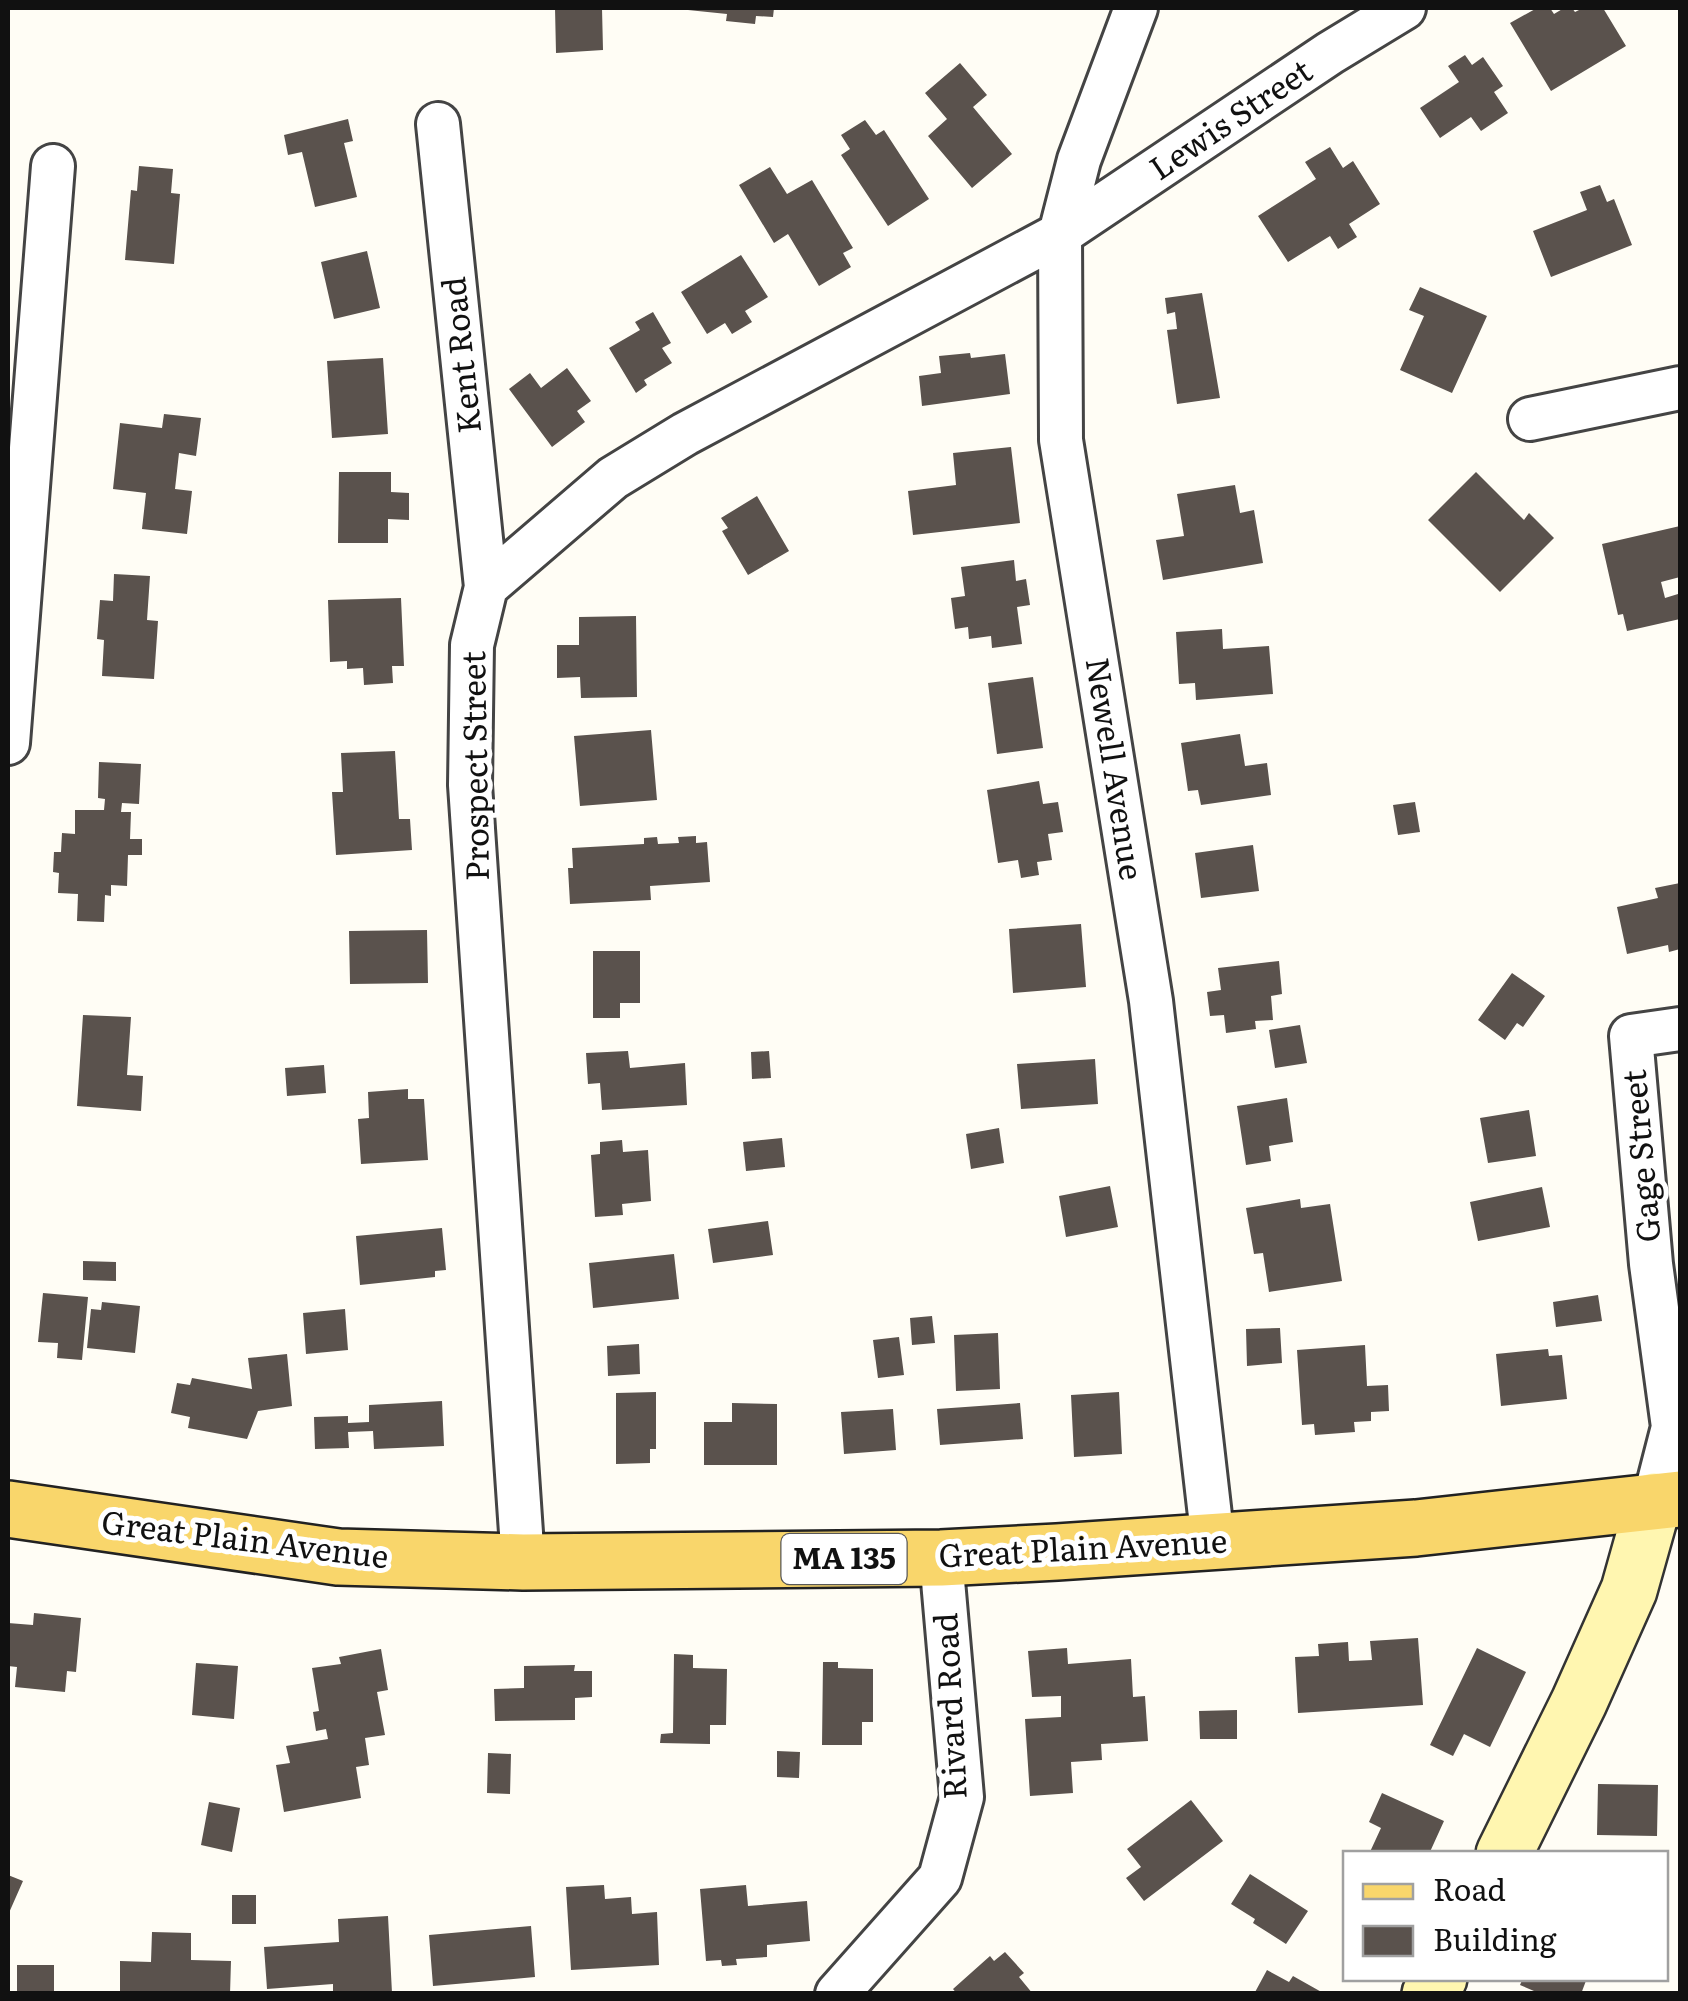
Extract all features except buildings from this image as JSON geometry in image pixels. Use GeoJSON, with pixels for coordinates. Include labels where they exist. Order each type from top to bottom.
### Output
{"type":"FeatureCollection","features":[{"type":"Feature","properties":{"kind":"main road","name":"Great Plain Avenue"},"geometry":{"type":"LineString","coordinates":[[8,1510],[338,1557],[523,1562],[941,1558],[1416,1528],[1668,1500]]}},
{"type":"Feature","properties":{"kind":"street","name":"Newell Avenue"},"geometry":{"type":"LineString","coordinates":[[1136,8],[1078,160],[1060,234],[1061,440],[1151,1001],[1214,1542]]}},
{"type":"Feature","properties":{"kind":"street","name":"Lewis Street"},"geometry":{"type":"LineString","coordinates":[[1060,234],[1330,53],[1404,8]]}},
{"type":"Feature","properties":{"kind":"street","name":"Kent Road"},"geometry":{"type":"LineString","coordinates":[[438,124],[486,587]]}},
{"type":"Feature","properties":{"kind":"street"},"geometry":{"type":"LineString","coordinates":[[8,743],[53,166]]}},
{"type":"Feature","properties":{"kind":"street"},"geometry":{"type":"LineString","coordinates":[[486,587],[613,478],[686,434],[1060,234]]}},
{"type":"Feature","properties":{"kind":"street"},"geometry":{"type":"LineString","coordinates":[[1530,420],[1680,388]]}},
{"type":"Feature","properties":{"kind":"street","name":"Prospect Street"},"geometry":{"type":"LineString","coordinates":[[486,587],[472,645],[470,785],[523,1562]]}},
{"type":"Feature","properties":{"kind":"street","name":"Gage Street"},"geometry":{"type":"LineString","coordinates":[[1668,1500],[1674,1427],[1651,1264],[1631,1036],[1680,1029]]}},
{"type":"Feature","properties":{"kind":"street"},"geometry":{"type":"LineString","coordinates":[[1505,1851],[1579,1702],[1668,1500]]}},
{"type":"Feature","properties":{"kind":"street","name":"Rivard Road"},"geometry":{"type":"LineString","coordinates":[[837,1994],[940,1878],[962,1796],[941,1558]]}}]}
